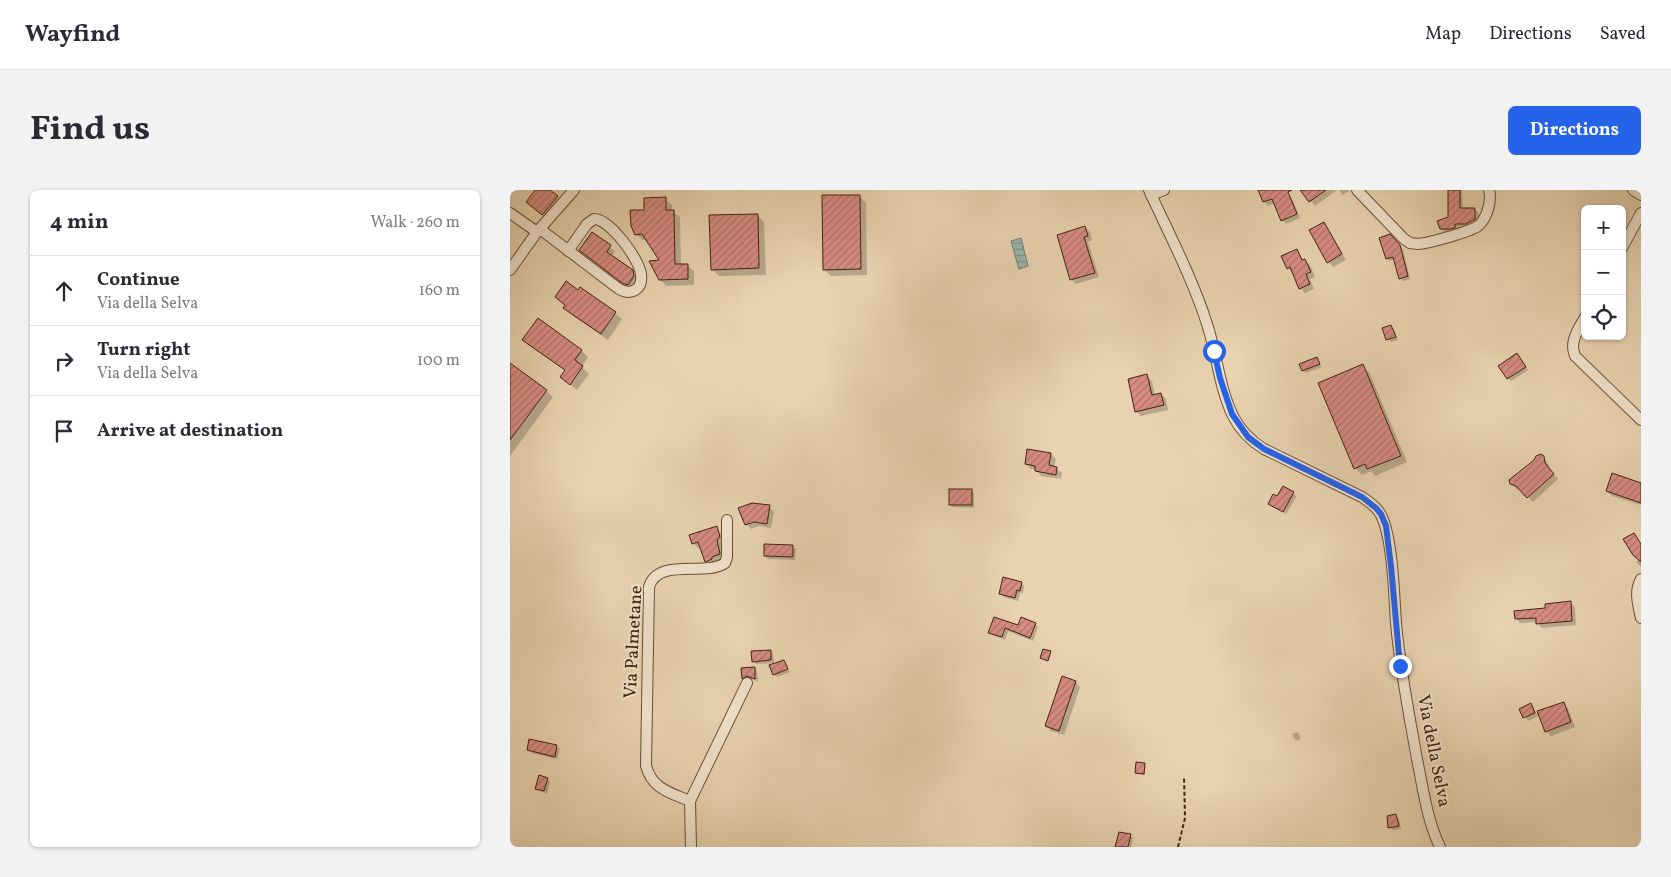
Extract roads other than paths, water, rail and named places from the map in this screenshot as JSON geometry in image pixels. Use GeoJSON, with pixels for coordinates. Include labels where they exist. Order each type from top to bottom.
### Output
{"type":"FeatureCollection","features":[{"type":"Feature","properties":{"kind":"street"},"geometry":{"type":"LineString","coordinates":[[510,270],[538,231],[574,190]]}},
{"type":"Feature","properties":{"kind":"street"},"geometry":{"type":"LineString","coordinates":[[1150,192],[1164,190]]}},
{"type":"Feature","properties":{"kind":"street"},"geometry":{"type":"LineString","coordinates":[[1357,190],[1404,239],[1410,243],[1418,244],[1477,226],[1484,218],[1490,199],[1489,190]]}},
{"type":"Feature","properties":{"kind":"street"},"geometry":{"type":"LineString","coordinates":[[1633,190],[1641,195]]}},
{"type":"Feature","properties":{"kind":"street","name":"Via della Selva"},"geometry":{"type":"LineString","coordinates":[[1150,192],[1179,254],[1206,319],[1223,388],[1232,414],[1240,426],[1252,440],[1264,449],[1370,502],[1383,518],[1391,566],[1397,639],[1405,693],[1430,819],[1440,847]]}},
{"type":"Feature","properties":{"kind":"street"},"geometry":{"type":"LineString","coordinates":[[510,213],[568,251],[622,291],[630,293],[636,290],[640,284],[641,272],[638,265],[620,237],[602,220],[594,219],[587,224],[568,251]]}},
{"type":"Feature","properties":{"kind":"street"},"geometry":{"type":"LineString","coordinates":[[1626,241],[1641,213]]}},
{"type":"Feature","properties":{"kind":"street"},"geometry":{"type":"LineString","coordinates":[[1581,325],[1573,340],[1575,356],[1641,420]]}},
{"type":"Feature","properties":{"kind":"street","name":"Via Palmetane"},"geometry":{"type":"LineString","coordinates":[[690,801],[656,786],[646,766],[649,587],[653,578],[664,572],[723,565],[727,558],[727,520]]}},
{"type":"Feature","properties":{"kind":"street"},"geometry":{"type":"LineString","coordinates":[[1641,579],[1637,590],[1641,618]]}},
{"type":"Feature","properties":{"kind":"street"},"geometry":{"type":"LineString","coordinates":[[691,847],[690,801],[747,683]]}},
{"type":"Feature","properties":{"kind":"water"},"geometry":{"type":"Polygon","coordinates":[[[1021,238],[1028,266],[1019,269],[1011,241],[1021,238]]]}}]}
